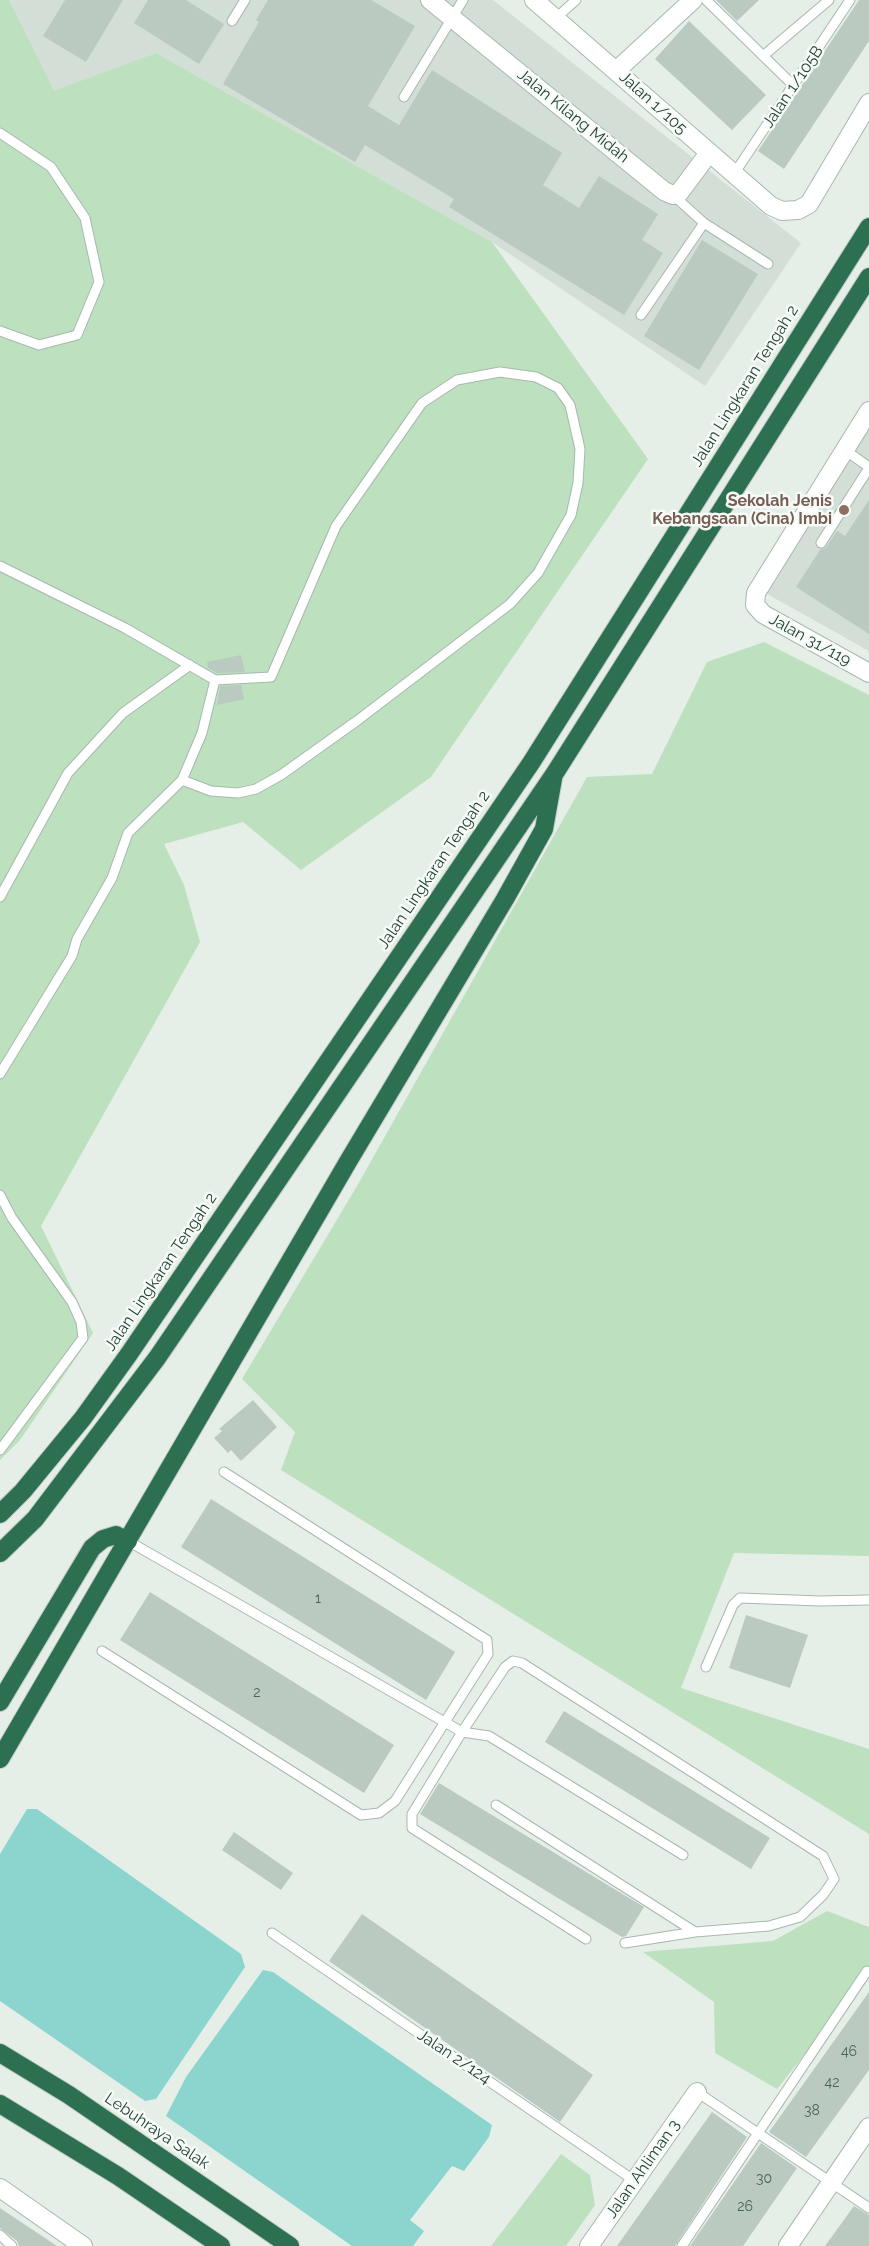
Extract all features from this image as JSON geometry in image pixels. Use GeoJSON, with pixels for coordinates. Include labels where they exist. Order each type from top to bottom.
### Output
{"type":"FeatureCollection","features":[{"type":"Feature","properties":{"kind":"highway","name":"Jalan Lingkaran Tengah 2"},"geometry":{"type":"LineString","coordinates":[[0,1514],[23,1491],[83,1418],[531,763],[869,227]]}},
{"type":"Feature","properties":{"kind":"highway"},"geometry":{"type":"LineString","coordinates":[[0,1553],[35,1519],[158,1358],[555,773],[869,276]]}},
{"type":"Feature","properties":{"kind":"highway"},"geometry":{"type":"LineString","coordinates":[[0,1759],[349,1160],[511,889],[544,829],[555,773]]}},
{"type":"Feature","properties":{"kind":"highway"},"geometry":{"type":"LineString","coordinates":[[0,1702],[92,1548],[103,1539],[116,1535],[128,1541]]}},
{"type":"Feature","properties":{"kind":"highway","name":"Lebuhraya Salak"},"geometry":{"type":"LineString","coordinates":[[0,2053],[69,2095],[290,2246]]}},
{"type":"Feature","properties":{"kind":"highway"},"geometry":{"type":"LineString","coordinates":[[0,2104],[118,2176],[215,2243]]}},
{"type":"Feature","properties":{"kind":"street","name":"Jalan Kilang Midah"},"geometry":{"type":"LineString","coordinates":[[430,0],[672,195]]}},
{"type":"Feature","properties":{"kind":"street","name":"Jalan 1/105"},"geometry":{"type":"LineString","coordinates":[[534,0],[771,206],[782,211],[798,210],[809,204],[869,103]]}},
{"type":"Feature","properties":{"kind":"street"},"geometry":{"type":"LineString","coordinates":[[616,70],[693,0]]}},
{"type":"Feature","properties":{"kind":"street"},"geometry":{"type":"LineString","coordinates":[[672,195],[679,193],[710,153]]}},
{"type":"Feature","properties":{"kind":"street"},"geometry":{"type":"LineString","coordinates":[[845,450],[869,411]]}},
{"type":"Feature","properties":{"kind":"street","name":"Jalan 31/119"},"geometry":{"type":"LineString","coordinates":[[845,450],[756,593],[755,605],[763,614],[869,673]]}},
{"type":"Feature","properties":{"kind":"street","name":"Jalan Ahliman 3"},"geometry":{"type":"LineString","coordinates":[[589,2246],[697,2092]]}},
{"type":"Feature","properties":{"kind":"street"},"geometry":{"type":"LineString","coordinates":[[788,2246],[869,2127]]}},
{"type":"Feature","properties":{"kind":"street"},"geometry":{"type":"LineString","coordinates":[[0,2188],[73,2243]]}},
{"type":"Feature","properties":{"kind":"lane"},"geometry":{"type":"LineString","coordinates":[[232,21],[245,0]]}},
{"type":"Feature","properties":{"kind":"lane"},"geometry":{"type":"LineString","coordinates":[[404,97],[463,0]]}},
{"type":"Feature","properties":{"kind":"lane"},"geometry":{"type":"LineString","coordinates":[[556,18],[576,0]]}},
{"type":"Feature","properties":{"kind":"lane"},"geometry":{"type":"LineString","coordinates":[[706,0],[795,87]]}},
{"type":"Feature","properties":{"kind":"lane"},"geometry":{"type":"LineString","coordinates":[[763,56],[829,0]]}},
{"type":"Feature","properties":{"kind":"lane","name":"Jalan 1/105B"},"geometry":{"type":"LineString","coordinates":[[734,174],[795,87],[850,0]]}},
{"type":"Feature","properties":{"kind":"lane"},"geometry":{"type":"LineString","coordinates":[[0,133],[51,167],[85,218],[99,282],[76,335],[39,345],[0,331]]}},
{"type":"Feature","properties":{"kind":"lane"},"geometry":{"type":"LineString","coordinates":[[672,195],[704,223],[768,264]]}},
{"type":"Feature","properties":{"kind":"lane"},"geometry":{"type":"LineString","coordinates":[[641,315],[704,223]]}},
{"type":"Feature","properties":{"kind":"lane"},"geometry":{"type":"LineString","coordinates":[[0,566],[125,628],[214,680],[271,677],[336,526],[422,403],[457,380],[500,372],[536,377],[558,388],[570,405],[580,449],[578,483],[571,515],[538,573],[510,604],[358,720],[281,775],[256,789],[238,793],[211,791],[182,780]]}},
{"type":"Feature","properties":{"kind":"lane"},"geometry":{"type":"LineString","coordinates":[[822,543],[869,468],[845,450]]}},
{"type":"Feature","properties":{"kind":"lane"},"geometry":{"type":"LineString","coordinates":[[0,897],[68,773],[123,713],[190,665]]}},
{"type":"Feature","properties":{"kind":"lane"},"geometry":{"type":"LineString","coordinates":[[0,1074],[72,956],[77,939],[112,878],[128,833],[182,780],[202,733],[214,680]]}},
{"type":"Feature","properties":{"kind":"lane"},"geometry":{"type":"LineString","coordinates":[[0,1196],[12,1218],[72,1302],[81,1322],[83,1338],[0,1450]]}},
{"type":"Feature","properties":{"kind":"lane"},"geometry":{"type":"LineString","coordinates":[[102,1651],[361,1815],[379,1813],[395,1801],[488,1654],[487,1640],[224,1472]]}},
{"type":"Feature","properties":{"kind":"lane"},"geometry":{"type":"LineString","coordinates":[[128,1541],[444,1723],[462,1732],[489,1736],[683,1855]]}},
{"type":"Feature","properties":{"kind":"lane"},"geometry":{"type":"LineString","coordinates":[[706,1667],[733,1605],[740,1598],[869,1600]]}},
{"type":"Feature","properties":{"kind":"lane"},"geometry":{"type":"LineString","coordinates":[[586,1939],[412,1828],[412,1814],[508,1663],[518,1661],[823,1856],[834,1879],[823,1895],[800,1917],[769,1926],[695,1932],[625,1943]]}},
{"type":"Feature","properties":{"kind":"lane"},"geometry":{"type":"LineString","coordinates":[[496,1805],[695,1932]]}},
{"type":"Feature","properties":{"kind":"lane","name":"Jalan 2/124"},"geometry":{"type":"LineString","coordinates":[[272,1933],[635,2181]]}},
{"type":"Feature","properties":{"kind":"lane"},"geometry":{"type":"LineString","coordinates":[[682,2246],[867,1971]]}},
{"type":"Feature","properties":{"kind":"lane"},"geometry":{"type":"LineString","coordinates":[[697,2092],[869,2208]]}},
{"type":"Feature","properties":{"kind":"lane"},"geometry":{"type":"LineString","coordinates":[[0,2235],[12,2246]]}},
{"type":"Feature","properties":{"kind":"shaded area"},"geometry":{"type":"Polygon","coordinates":[[[9,0],[493,0],[801,243],[705,386],[492,242],[156,53],[54,92],[9,0]]]}},
{"type":"Feature","properties":{"kind":"shaded area","name":"Sekolah Jenis Kebangsaan (Cina) Imbi"},"geometry":{"type":"Polygon","coordinates":[[[869,426],[869,651],[767,594],[869,426]]]}},
{"type":"Feature","properties":{"kind":"green space"},"geometry":{"type":"Polygon","coordinates":[[[0,0],[9,0],[54,91],[156,53],[492,242],[648,459],[431,777],[301,870],[243,822],[164,844],[184,885],[200,942],[41,1226],[93,1333],[20,1440],[0,1460],[0,0]]]}},
{"type":"Feature","properties":{"kind":"green space"},"geometry":{"type":"Polygon","coordinates":[[[764,642],[869,695],[869,1556],[734,1553],[681,1688],[869,1749],[869,1834],[281,1470],[295,1432],[242,1379],[357,1186],[587,777],[652,774],[707,662],[764,642]]]}},
{"type":"Feature","properties":{"kind":"green space"},"geometry":{"type":"Polygon","coordinates":[[[827,1911],[869,1927],[869,1973],[777,2089],[715,2053],[714,2002],[643,1952],[773,1941],[827,1911]]]}},
{"type":"Feature","properties":{"kind":"green space"},"geometry":{"type":"Polygon","coordinates":[[[561,2154],[590,2175],[595,2205],[566,2246],[491,2246],[561,2154]]]}},
{"type":"Feature","properties":{"kind":"water"},"geometry":{"type":"Polygon","coordinates":[[[27,1809],[37,1809],[241,1954],[245,1967],[156,2099],[145,2101],[0,2001],[0,1854],[27,1809]]]}},
{"type":"Feature","properties":{"kind":"water"},"geometry":{"type":"Polygon","coordinates":[[[263,1970],[273,1972],[492,2125],[489,2137],[464,2171],[452,2166],[410,2220],[424,2231],[413,2246],[352,2246],[166,2116],[186,2077],[263,1970]]]}},
{"type":"Feature","properties":{"kind":"building"},"geometry":{"type":"Polygon","coordinates":[[[65,0],[123,0],[86,62],[43,36],[65,0]]]}},
{"type":"Feature","properties":{"kind":"building"},"geometry":{"type":"Polygon","coordinates":[[[148,0],[186,0],[224,24],[199,64],[134,23],[148,0]]]}},
{"type":"Feature","properties":{"kind":"building"},"geometry":{"type":"Polygon","coordinates":[[[268,0],[371,0],[415,26],[368,106],[399,125],[432,70],[562,153],[543,185],[579,208],[599,176],[658,214],[642,240],[663,253],[624,315],[449,207],[454,199],[365,145],[355,162],[223,84],[259,22],[256,20],[268,0]]]}},
{"type":"Feature","properties":{"kind":"building"},"geometry":{"type":"Polygon","coordinates":[[[716,0],[759,0],[737,21],[716,0]]]}},
{"type":"Feature","properties":{"kind":"building"},"geometry":{"type":"Polygon","coordinates":[[[859,0],[869,0],[869,41],[784,169],[758,151],[859,0]]]}},
{"type":"Feature","properties":{"kind":"building"},"geometry":{"type":"Polygon","coordinates":[[[689,21],[766,95],[732,130],[655,59],[689,21]]]}},
{"type":"Feature","properties":{"kind":"building"},"geometry":{"type":"Polygon","coordinates":[[[702,240],[758,274],[699,370],[644,336],[702,240]]]}},
{"type":"Feature","properties":{"kind":"building"},"geometry":{"type":"Polygon","coordinates":[[[869,500],[869,634],[796,587],[820,550],[826,547],[837,531],[845,536],[869,500]]]}},
{"type":"Feature","properties":{"kind":"building"},"geometry":{"type":"Polygon","coordinates":[[[241,655],[245,672],[217,673],[208,668],[207,662],[241,655]]]}},
{"type":"Feature","properties":{"kind":"building"},"geometry":{"type":"Polygon","coordinates":[[[241,685],[244,699],[217,705],[220,686],[241,685]]]}},
{"type":"Feature","properties":{"kind":"building"},"geometry":{"type":"Polygon","coordinates":[[[253,1400],[277,1427],[241,1461],[231,1450],[228,1453],[214,1438],[222,1431],[219,1429],[253,1400]]]}},
{"type":"Feature","properties":{"kind":"building"},"geometry":{"type":"Polygon","coordinates":[[[211,1499],[455,1652],[426,1700],[181,1547],[211,1499]]]}},
{"type":"Feature","properties":{"kind":"building"},"geometry":{"type":"Polygon","coordinates":[[[150,1592],[394,1745],[364,1793],[120,1640],[150,1592]]]}},
{"type":"Feature","properties":{"kind":"building"},"geometry":{"type":"Polygon","coordinates":[[[746,1615],[808,1635],[790,1688],[729,1668],[746,1615]]]}},
{"type":"Feature","properties":{"kind":"building"},"geometry":{"type":"Polygon","coordinates":[[[564,1711],[770,1838],[751,1869],[545,1742],[564,1711]]]}},
{"type":"Feature","properties":{"kind":"building"},"geometry":{"type":"Polygon","coordinates":[[[439,1783],[644,1907],[626,1936],[622,1937],[420,1814],[439,1783]]]}},
{"type":"Feature","properties":{"kind":"building"},"geometry":{"type":"Polygon","coordinates":[[[234,1832],[293,1873],[281,1890],[222,1850],[234,1832]]]}},
{"type":"Feature","properties":{"kind":"building"},"geometry":{"type":"Polygon","coordinates":[[[362,1914],[593,2075],[560,2122],[329,1961],[362,1914]]]}},
{"type":"Feature","properties":{"kind":"building"},"geometry":{"type":"Polygon","coordinates":[[[869,1992],[869,2070],[806,2157],[769,2132],[869,1992]]]}},
{"type":"Feature","properties":{"kind":"building"},"geometry":{"type":"Polygon","coordinates":[[[712,2112],[747,2137],[675,2246],[617,2246],[712,2112]]]}},
{"type":"Feature","properties":{"kind":"building"},"geometry":{"type":"Polygon","coordinates":[[[761,2143],[797,2168],[743,2246],[690,2246],[761,2143]]]}},
{"type":"Feature","properties":{"kind":"building"},"geometry":{"type":"Polygon","coordinates":[[[854,2206],[869,2215],[869,2246],[825,2246],[854,2206]]]}},
{"type":"Feature","properties":{"kind":"building"},"geometry":{"type":"Polygon","coordinates":[[[0,2208],[57,2246],[19,2246],[17,2241],[0,2228],[0,2208]]]}},
{"type":"Feature","properties":{"kind":"place","name":"Sekolah Jenis Kebangsaan (Cina) Imbi"},"geometry":{"type":"Point","coordinates":[844,510]}}]}
